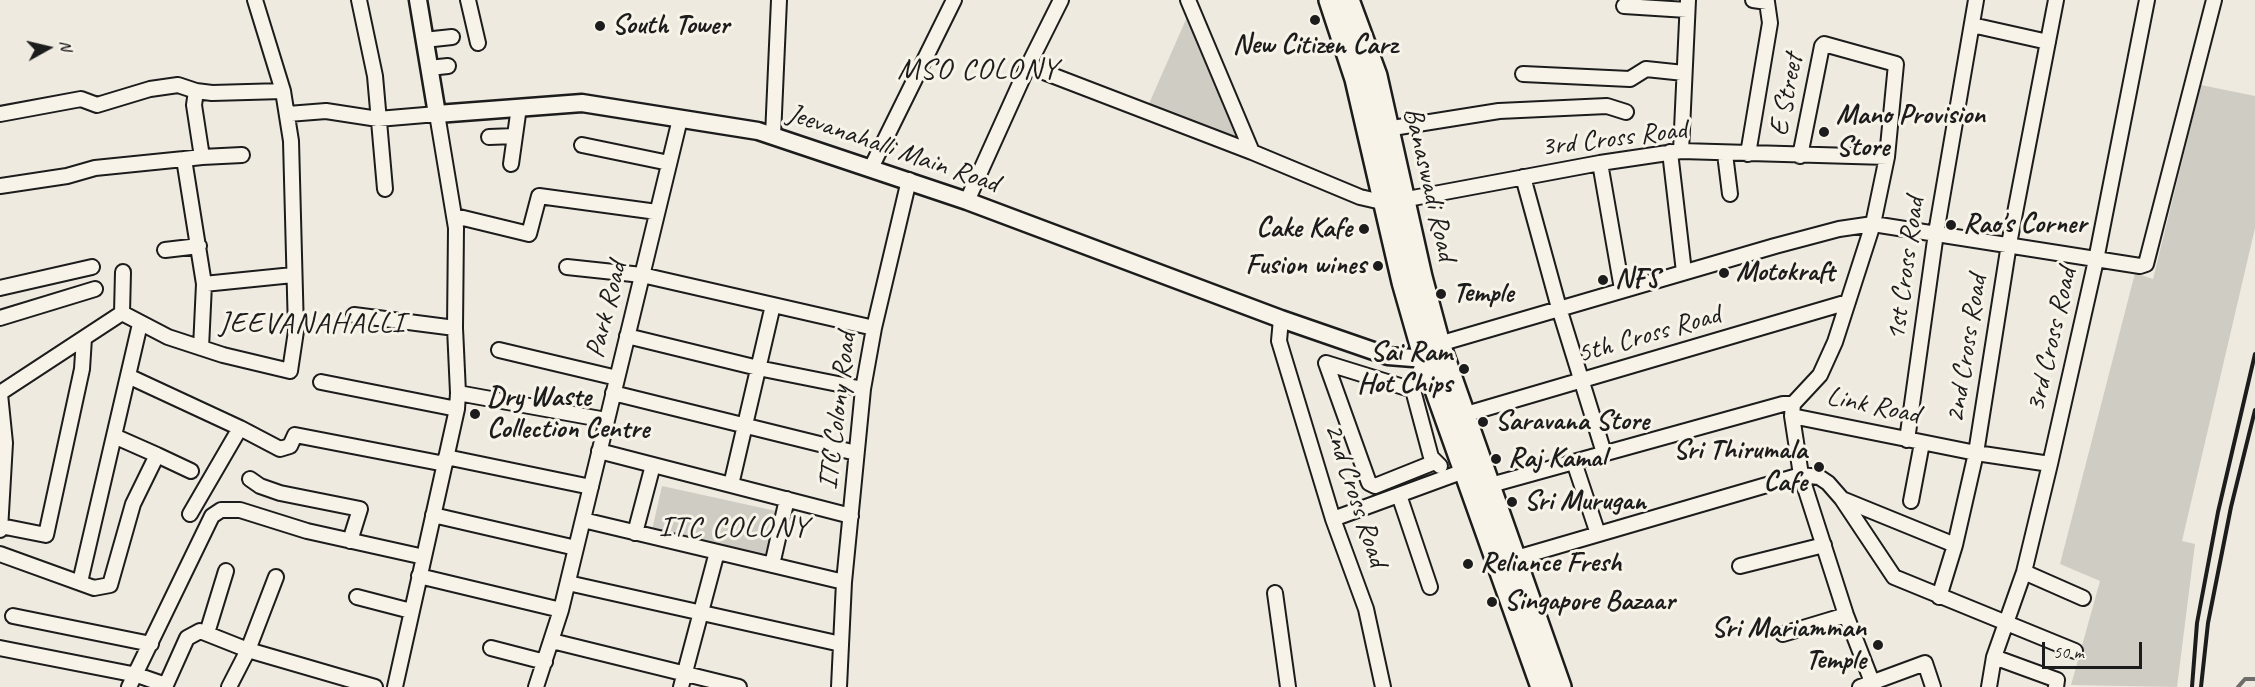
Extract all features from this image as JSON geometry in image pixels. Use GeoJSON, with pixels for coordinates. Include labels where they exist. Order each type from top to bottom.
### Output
{"type":"FeatureCollection","features":[{"type":"Feature","properties":{"kind":"main road","name":"Banaswadi Road"},"geometry":{"type":"LineString","coordinates":[[1330,0],[1356,79],[1378,130]]}},
{"type":"Feature","properties":{"kind":"main road","name":"Banaswadi Road"},"geometry":{"type":"LineString","coordinates":[[1348,0],[1376,76],[1378,130],[1460,473],[1542,687]]}},
{"type":"Feature","properties":{"kind":"main road","name":"Banaswadi Road"},"geometry":{"type":"LineString","coordinates":[[1432,351],[1463,415],[1560,687]]}},
{"type":"Feature","properties":{"kind":"street"},"geometry":{"type":"LineString","coordinates":[[122,313],[140,324],[201,348],[290,371],[296,331],[293,275],[293,169],[288,114],[255,0]]}},
{"type":"Feature","properties":{"kind":"street"},"geometry":{"type":"LineString","coordinates":[[359,0],[375,76],[385,189]]}},
{"type":"Feature","properties":{"kind":"street"},"geometry":{"type":"LineString","coordinates":[[394,687],[446,460],[457,409],[458,393],[455,328],[455,216],[418,0]]}},
{"type":"Feature","properties":{"kind":"street"},"geometry":{"type":"LineString","coordinates":[[468,0],[478,43]]}},
{"type":"Feature","properties":{"kind":"street"},"geometry":{"type":"LineString","coordinates":[[773,136],[779,0]]}},
{"type":"Feature","properties":{"kind":"street"},"geometry":{"type":"LineString","coordinates":[[871,168],[954,0]]}},
{"type":"Feature","properties":{"kind":"street"},"geometry":{"type":"LineString","coordinates":[[967,201],[1028,66],[1061,0]]}},
{"type":"Feature","properties":{"kind":"street"},"geometry":{"type":"LineString","coordinates":[[1188,0],[1252,152]]}},
{"type":"Feature","properties":{"kind":"street"},"geometry":{"type":"LineString","coordinates":[[1748,154],[1770,23],[1767,2],[1753,0]]}},
{"type":"Feature","properties":{"kind":"street","name":"1st Cross Road"},"geometry":{"type":"LineString","coordinates":[[1907,440],[1936,233],[1972,25],[1974,0]]}},
{"type":"Feature","properties":{"kind":"street","name":"2nd Cross Road"},"geometry":{"type":"LineString","coordinates":[[1939,597],[1955,545],[1976,453],[2010,244],[2056,0]]}},
{"type":"Feature","properties":{"kind":"street","name":"3rd Cross Road"},"geometry":{"type":"LineString","coordinates":[[1989,687],[1994,657],[2024,572],[2050,464],[2096,260],[2147,0]]}},
{"type":"Feature","properties":{"kind":"street"},"geometry":{"type":"LineString","coordinates":[[1460,473],[1435,462],[1431,457],[1413,390],[1432,351],[1559,308],[1839,229],[1873,224],[2010,244],[2096,260],[2140,266],[2148,262],[2214,0]]}},
{"type":"Feature","properties":{"kind":"street"},"geometry":{"type":"LineString","coordinates":[[1624,6],[1687,5],[1684,74],[1676,152],[1684,272]]}},
{"type":"Feature","properties":{"kind":"street"},"geometry":{"type":"LineString","coordinates":[[1972,25],[2048,42]]}},
{"type":"Feature","properties":{"kind":"street"},"geometry":{"type":"LineString","coordinates":[[424,40],[452,37]]}},
{"type":"Feature","properties":{"kind":"street","name":"E Street"},"geometry":{"type":"LineString","coordinates":[[1800,156],[1819,51],[1824,44],[1896,64],[1887,157]]}},
{"type":"Feature","properties":{"kind":"street"},"geometry":{"type":"LineString","coordinates":[[429,69],[448,66]]}},
{"type":"Feature","properties":{"kind":"street"},"geometry":{"type":"LineString","coordinates":[[1028,66],[1252,152],[1360,197],[1394,201]]}},
{"type":"Feature","properties":{"kind":"street"},"geometry":{"type":"LineString","coordinates":[[1523,74],[1630,79],[1646,69],[1684,74]]}},
{"type":"Feature","properties":{"kind":"street"},"geometry":{"type":"LineString","coordinates":[[0,114],[81,99],[97,105],[150,89],[178,85],[196,91],[283,91]]}},
{"type":"Feature","properties":{"kind":"street"},"geometry":{"type":"LineString","coordinates":[[196,91],[194,105],[202,157]]}},
{"type":"Feature","properties":{"kind":"street","name":"Jeevanahalli Main Road"},"geometry":{"type":"LineString","coordinates":[[437,114],[582,103],[773,136],[909,180],[1281,319],[1388,356],[1432,351]]}},
{"type":"Feature","properties":{"kind":"street"},"geometry":{"type":"LineString","coordinates":[[1378,130],[1499,111],[1607,106],[1626,112]]}},
{"type":"Feature","properties":{"kind":"street"},"geometry":{"type":"LineString","coordinates":[[511,164],[519,107]]}},
{"type":"Feature","properties":{"kind":"street"},"geometry":{"type":"LineString","coordinates":[[288,114],[326,111],[378,119],[437,114]]}},
{"type":"Feature","properties":{"kind":"street","name":"Park Road"},"geometry":{"type":"LineString","coordinates":[[536,687],[561,610],[680,119]]}},
{"type":"Feature","properties":{"kind":"street"},"geometry":{"type":"LineString","coordinates":[[489,137],[516,136]]}},
{"type":"Feature","properties":{"kind":"street"},"geometry":{"type":"LineString","coordinates":[[582,145],[669,163]]}},
{"type":"Feature","properties":{"kind":"street","name":"3rd Cross Road"},"geometry":{"type":"LineString","coordinates":[[1394,201],[1600,163],[1676,152],[1887,157]]}},
{"type":"Feature","properties":{"kind":"street"},"geometry":{"type":"LineString","coordinates":[[1725,154],[1730,194]]}},
{"type":"Feature","properties":{"kind":"street"},"geometry":{"type":"LineString","coordinates":[[0,186],[67,176],[95,168],[242,155]]}},
{"type":"Feature","properties":{"kind":"street"},"geometry":{"type":"LineString","coordinates":[[1887,157],[1873,224],[1835,342],[1820,375],[1792,410],[1801,475],[1869,686],[1925,663],[1933,687]]}},
{"type":"Feature","properties":{"kind":"street"},"geometry":{"type":"LineString","coordinates":[[184,159],[204,284],[201,348]]}},
{"type":"Feature","properties":{"kind":"street"},"geometry":{"type":"LineString","coordinates":[[1600,163],[1622,290]]}},
{"type":"Feature","properties":{"kind":"street"},"geometry":{"type":"LineString","coordinates":[[1523,177],[1559,308],[1604,453]]}},
{"type":"Feature","properties":{"kind":"street","name":"ITC Colony Road"},"geometry":{"type":"LineString","coordinates":[[839,687],[844,582],[863,389],[874,328],[909,180]]}},
{"type":"Feature","properties":{"kind":"street"},"geometry":{"type":"LineString","coordinates":[[455,216],[529,234],[538,195],[657,212]]}},
{"type":"Feature","properties":{"kind":"street"},"geometry":{"type":"LineString","coordinates":[[165,250],[199,246]]}},
{"type":"Feature","properties":{"kind":"street"},"geometry":{"type":"LineString","coordinates":[[0,288],[92,267]]}},
{"type":"Feature","properties":{"kind":"street"},"geometry":{"type":"LineString","coordinates":[[567,267],[642,275],[874,328]]}},
{"type":"Feature","properties":{"kind":"street"},"geometry":{"type":"LineString","coordinates":[[122,313],[123,272]]}},
{"type":"Feature","properties":{"kind":"street"},"geometry":{"type":"LineString","coordinates":[[204,284],[293,275]]}},
{"type":"Feature","properties":{"kind":"street"},"geometry":{"type":"LineString","coordinates":[[0,318],[95,289]]}},
{"type":"Feature","properties":{"kind":"street","name":"5th Cross Road"},"geometry":{"type":"LineString","coordinates":[[1463,415],[1848,302]]}},
{"type":"Feature","properties":{"kind":"street"},"geometry":{"type":"LineString","coordinates":[[731,485],[773,305]]}},
{"type":"Feature","properties":{"kind":"street"},"geometry":{"type":"LineString","coordinates":[[84,338],[82,369],[46,535],[0,528],[5,443],[0,394],[84,338],[122,313]]}},
{"type":"Feature","properties":{"kind":"street"},"geometry":{"type":"LineString","coordinates":[[354,315],[455,328]]}},
{"type":"Feature","properties":{"kind":"street","name":"2nd Cross Road"},"geometry":{"type":"LineString","coordinates":[[1281,319],[1280,341],[1333,519],[1366,609],[1383,687]]}},
{"type":"Feature","properties":{"kind":"street"},"geometry":{"type":"LineString","coordinates":[[80,582],[140,324]]}},
{"type":"Feature","properties":{"kind":"street"},"geometry":{"type":"LineString","coordinates":[[627,336],[758,368],[863,389]]}},
{"type":"Feature","properties":{"kind":"street"},"geometry":{"type":"LineString","coordinates":[[498,350],[617,378]]}},
{"type":"Feature","properties":{"kind":"street"},"geometry":{"type":"LineString","coordinates":[[1413,390],[1326,363],[1369,483],[1375,486],[1435,462]]}},
{"type":"Feature","properties":{"kind":"street"},"geometry":{"type":"LineString","coordinates":[[128,376],[280,449],[290,446],[295,435],[591,487]]}},
{"type":"Feature","properties":{"kind":"street"},"geometry":{"type":"LineString","coordinates":[[321,382],[457,409]]}},
{"type":"Feature","properties":{"kind":"street"},"geometry":{"type":"LineString","coordinates":[[458,393],[606,420]]}},
{"type":"Feature","properties":{"kind":"street"},"geometry":{"type":"LineString","coordinates":[[613,393],[856,453]]}},
{"type":"Feature","properties":{"kind":"street"},"geometry":{"type":"LineString","coordinates":[[1487,486],[1783,404],[1792,410]]}},
{"type":"Feature","properties":{"kind":"street","name":"Link Road"},"geometry":{"type":"LineString","coordinates":[[1792,410],[1907,440],[2050,464]]}},
{"type":"Feature","properties":{"kind":"street"},"geometry":{"type":"LineString","coordinates":[[190,514],[240,428]]}},
{"type":"Feature","properties":{"kind":"street"},"geometry":{"type":"LineString","coordinates":[[114,436],[191,471]]}},
{"type":"Feature","properties":{"kind":"street"},"geometry":{"type":"LineString","coordinates":[[1911,501],[1922,443]]}},
{"type":"Feature","properties":{"kind":"street"},"geometry":{"type":"LineString","coordinates":[[599,451],[851,516]]}},
{"type":"Feature","properties":{"kind":"street"},"geometry":{"type":"LineString","coordinates":[[0,554],[94,588],[110,585],[134,504],[157,455]]}},
{"type":"Feature","properties":{"kind":"street"},"geometry":{"type":"LineString","coordinates":[[1574,462],[1598,534]]}},
{"type":"Feature","properties":{"kind":"street"},"geometry":{"type":"LineString","coordinates":[[635,533],[653,465]]}},
{"type":"Feature","properties":{"kind":"street"},"geometry":{"type":"LineString","coordinates":[[1333,519],[1460,473]]}},
{"type":"Feature","properties":{"kind":"street"},"geometry":{"type":"LineString","coordinates":[[1513,559],[1801,475],[1824,479],[1842,499],[1894,577],[2075,651]]}},
{"type":"Feature","properties":{"kind":"street"},"geometry":{"type":"LineString","coordinates":[[250,479],[260,486],[280,493],[360,509],[350,541]]}},
{"type":"Feature","properties":{"kind":"street"},"geometry":{"type":"LineString","coordinates":[[1399,495],[1430,586]]}},
{"type":"Feature","properties":{"kind":"street"},"geometry":{"type":"LineString","coordinates":[[201,496],[221,510]]}},
{"type":"Feature","properties":{"kind":"street"},"geometry":{"type":"LineString","coordinates":[[772,565],[787,499]]}},
{"type":"Feature","properties":{"kind":"street"},"geometry":{"type":"LineString","coordinates":[[1842,499],[1955,545]]}},
{"type":"Feature","properties":{"kind":"street"},"geometry":{"type":"LineString","coordinates":[[129,687],[137,675],[212,516],[221,510],[240,510],[307,531],[424,557]]}},
{"type":"Feature","properties":{"kind":"street"},"geometry":{"type":"LineString","coordinates":[[433,515],[576,548]]}},
{"type":"Feature","properties":{"kind":"street"},"geometry":{"type":"LineString","coordinates":[[583,520],[844,582]]}},
{"type":"Feature","properties":{"kind":"street"},"geometry":{"type":"LineString","coordinates":[[1740,566],[1824,545]]}},
{"type":"Feature","properties":{"kind":"street"},"geometry":{"type":"LineString","coordinates":[[682,680],[717,552]]}},
{"type":"Feature","properties":{"kind":"street"},"geometry":{"type":"LineString","coordinates":[[207,633],[226,571]]}},
{"type":"Feature","properties":{"kind":"street"},"geometry":{"type":"LineString","coordinates":[[2024,572],[2083,598]]}},
{"type":"Feature","properties":{"kind":"street"},"geometry":{"type":"LineString","coordinates":[[419,576],[561,610]]}},
{"type":"Feature","properties":{"kind":"street"},"geometry":{"type":"LineString","coordinates":[[229,687],[248,650],[276,577]]}},
{"type":"Feature","properties":{"kind":"street"},"geometry":{"type":"LineString","coordinates":[[567,583],[841,644]]}},
{"type":"Feature","properties":{"kind":"street"},"geometry":{"type":"LineString","coordinates":[[1275,593],[1288,687]]}},
{"type":"Feature","properties":{"kind":"street"},"geometry":{"type":"LineString","coordinates":[[357,597],[411,611]]}},
{"type":"Feature","properties":{"kind":"street"},"geometry":{"type":"LineString","coordinates":[[1783,634],[1846,615]]}},
{"type":"Feature","properties":{"kind":"street"},"geometry":{"type":"LineString","coordinates":[[13,616],[151,644]]}},
{"type":"Feature","properties":{"kind":"street"},"geometry":{"type":"LineString","coordinates":[[0,648],[137,675],[166,686],[186,638],[193,633],[207,633],[248,650],[375,687]]}},
{"type":"Feature","properties":{"kind":"street"},"geometry":{"type":"LineString","coordinates":[[552,641],[682,680],[739,687]]}},
{"type":"Feature","properties":{"kind":"street"},"geometry":{"type":"LineString","coordinates":[[491,648],[544,662]]}},
{"type":"Feature","properties":{"kind":"street"},"geometry":{"type":"LineString","coordinates":[[1994,657],[2057,680],[2056,687]]}},
{"type":"Feature","properties":{"kind":"shaded area"},"geometry":{"type":"Polygon","coordinates":[[[1187,17],[1241,140],[1148,106],[1187,17]]]}},
{"type":"Feature","properties":{"kind":"shaded area"},"geometry":{"type":"Polygon","coordinates":[[[2201,85],[2255,96],[2255,228],[2182,541],[2195,544],[2177,687],[2071,685],[2100,581],[2060,564],[2135,273],[2153,279],[2201,85]]]}},
{"type":"Feature","properties":{"kind":"shaded area"},"geometry":{"type":"Polygon","coordinates":[[[662,486],[776,511],[767,555],[652,530],[662,486]]]}},
{"type":"Feature","properties":{"kind":"waterway"},"geometry":{"type":"LineString","coordinates":[[2238,687],[2245,679],[2255,679]]}},
{"type":"Feature","properties":{"kind":"railway"},"geometry":{"type":"LineString","coordinates":[[2192,687],[2197,623],[2218,512],[2255,354]]}},
{"type":"Feature","properties":{"kind":"railway"},"geometry":{"type":"LineString","coordinates":[[2201,687],[2208,623],[2231,507],[2255,410]]}},
{"type":"Feature","properties":{"kind":"place","name":"New Citizen Carz"},"geometry":{"type":"Point","coordinates":[1315,20]}},
{"type":"Feature","properties":{"kind":"place","name":"South Tower"},"geometry":{"type":"Point","coordinates":[600,26]}},
{"type":"Feature","properties":{"kind":"place","name":"Mano Provision Store"},"geometry":{"type":"Point","coordinates":[1824,132]}},
{"type":"Feature","properties":{"kind":"place","name":"Rao's Corner"},"geometry":{"type":"Point","coordinates":[1951,225]}},
{"type":"Feature","properties":{"kind":"place","name":"Cake Kafe"},"geometry":{"type":"Point","coordinates":[1364,229]}},
{"type":"Feature","properties":{"kind":"place","name":"Fusion wines"},"geometry":{"type":"Point","coordinates":[1378,266]}},
{"type":"Feature","properties":{"kind":"place","name":"Motokraft"},"geometry":{"type":"Point","coordinates":[1724,273]}},
{"type":"Feature","properties":{"kind":"place","name":"NFS"},"geometry":{"type":"Point","coordinates":[1603,280]}},
{"type":"Feature","properties":{"kind":"place","name":"Temple"},"geometry":{"type":"Point","coordinates":[1441,294]}},
{"type":"Feature","properties":{"kind":"place","name":"Sai Ram Hot Chips"},"geometry":{"type":"Point","coordinates":[1464,369]}},
{"type":"Feature","properties":{"kind":"place","name":"Dry Waste Collection Centre"},"geometry":{"type":"Point","coordinates":[475,414]}},
{"type":"Feature","properties":{"kind":"place","name":"Saravana Store"},"geometry":{"type":"Point","coordinates":[1483,422]}},
{"type":"Feature","properties":{"kind":"place","name":"Raj Kamal"},"geometry":{"type":"Point","coordinates":[1496,459]}},
{"type":"Feature","properties":{"kind":"place","name":"Sri Thirumala Cafe"},"geometry":{"type":"Point","coordinates":[1819,467]}},
{"type":"Feature","properties":{"kind":"place","name":"Sri Murugan"},"geometry":{"type":"Point","coordinates":[1512,502]}},
{"type":"Feature","properties":{"kind":"place","name":"Reliance Fresh"},"geometry":{"type":"Point","coordinates":[1468,564]}},
{"type":"Feature","properties":{"kind":"place","name":"Singapore Bazaar"},"geometry":{"type":"Point","coordinates":[1492,602]}},
{"type":"Feature","properties":{"kind":"place","name":"Sri Mariamman Temple"},"geometry":{"type":"Point","coordinates":[1878,645]}},
{"type":"Feature","properties":{"kind":"district","name":"MSO COLONY"},"geometry":{"type":"Point","coordinates":[978,70]}},
{"type":"Feature","properties":{"kind":"district","name":"JEEVANAHALLI"},"geometry":{"type":"Point","coordinates":[312,324]}},
{"type":"Feature","properties":{"kind":"district","name":"ITC COLONY"},"geometry":{"type":"Point","coordinates":[734,528]}}]}
